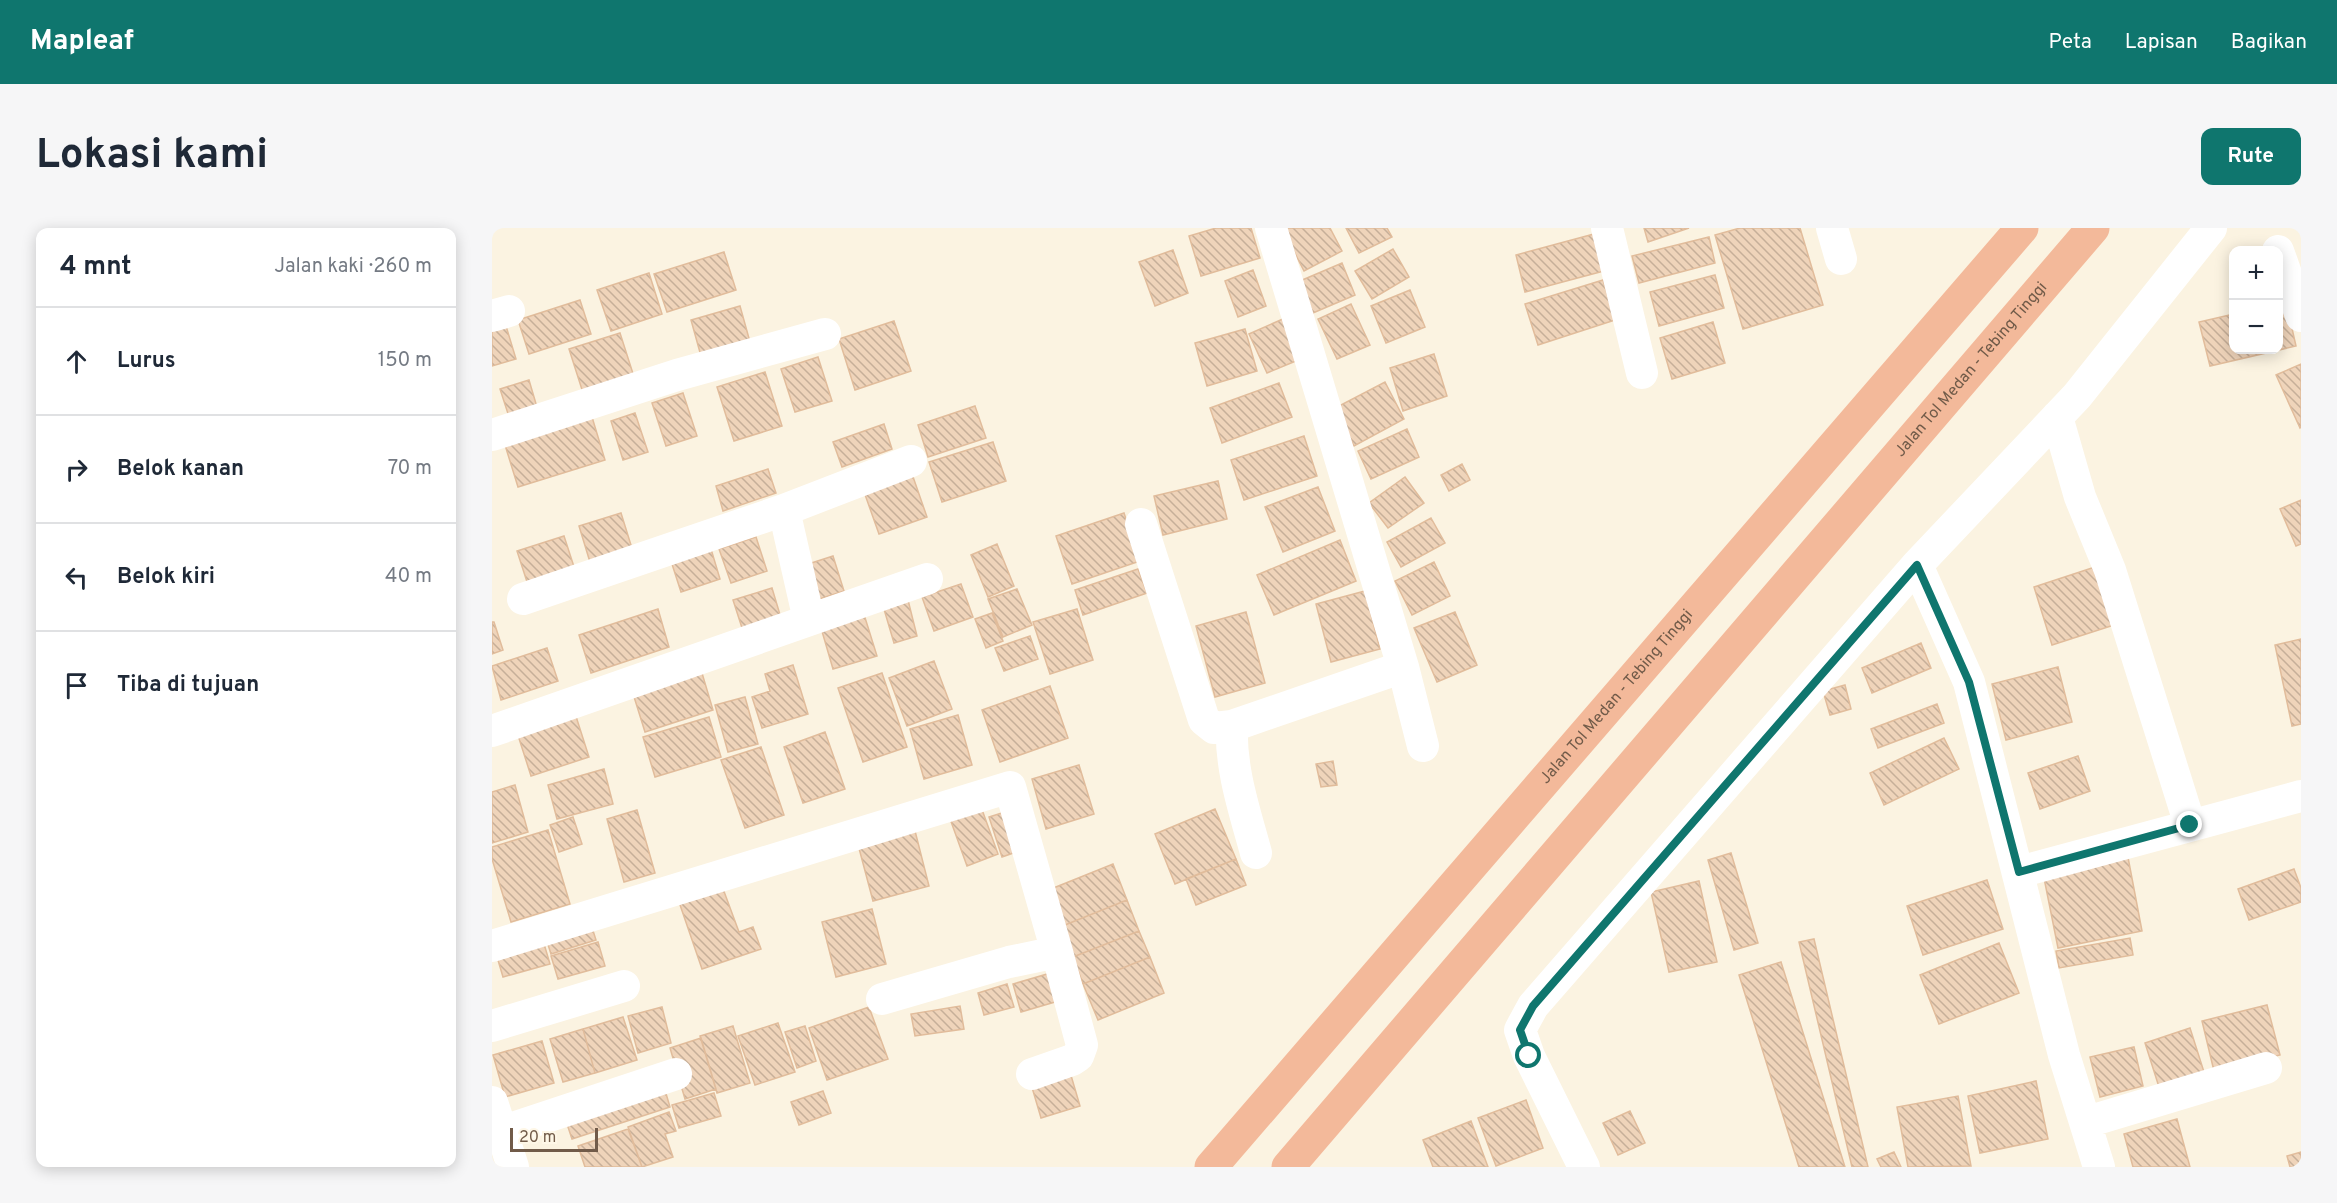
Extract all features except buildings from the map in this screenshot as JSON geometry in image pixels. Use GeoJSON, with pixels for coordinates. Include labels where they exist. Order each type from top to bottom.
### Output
{"type":"FeatureCollection","features":[{"type":"Feature","properties":{"kind":"highway","name":"Jalan Tol Medan - Tebing Tinggi"},"geometry":{"type":"LineString","coordinates":[[1212,1167],[2022,228]]}},
{"type":"Feature","properties":{"kind":"highway","name":"Jalan Tol Medan - Tebing Tinggi"},"geometry":{"type":"LineString","coordinates":[[1288,1167],[2093,228]]}},
{"type":"Feature","properties":{"kind":"street"},"geometry":{"type":"LineString","coordinates":[[1271,228],[1403,667],[1423,746]]}},
{"type":"Feature","properties":{"kind":"street"},"geometry":{"type":"LineString","coordinates":[[1607,228],[1642,373]]}},
{"type":"Feature","properties":{"kind":"street"},"geometry":{"type":"LineString","coordinates":[[1832,228],[1841,259]]}},
{"type":"Feature","properties":{"kind":"street"},"geometry":{"type":"LineString","coordinates":[[1584,1167],[1529,1056],[1520,1030],[1533,1006],[1917,565],[2077,396],[2211,228]]}},
{"type":"Feature","properties":{"kind":"street"},"geometry":{"type":"LineString","coordinates":[[2271,228],[2276,246]]}},
{"type":"Feature","properties":{"kind":"street"},"geometry":{"type":"LineString","coordinates":[[2283,265],[2300,311]]}},
{"type":"Feature","properties":{"kind":"street"},"geometry":{"type":"LineString","coordinates":[[492,435],[677,375],[825,334]]}},
{"type":"Feature","properties":{"kind":"street"},"geometry":{"type":"LineString","coordinates":[[2057,417],[2080,497],[2110,570],[2190,825]]}},
{"type":"Feature","properties":{"kind":"street"},"geometry":{"type":"LineString","coordinates":[[523,599],[784,510],[911,461]]}},
{"type":"Feature","properties":{"kind":"street"},"geometry":{"type":"LineString","coordinates":[[784,510],[809,620]]}},
{"type":"Feature","properties":{"kind":"street"},"geometry":{"type":"LineString","coordinates":[[1141,524],[1204,720],[1214,728],[1232,726],[1403,667]]}},
{"type":"Feature","properties":{"kind":"street"},"geometry":{"type":"LineString","coordinates":[[1917,565],[1969,682],[2064,1055],[2087,1122],[2099,1167]]}},
{"type":"Feature","properties":{"kind":"street"},"geometry":{"type":"LineString","coordinates":[[492,731],[927,579]]}},
{"type":"Feature","properties":{"kind":"street"},"geometry":{"type":"LineString","coordinates":[[1232,726],[1231,742],[1240,794],[1256,853]]}},
{"type":"Feature","properties":{"kind":"street"},"geometry":{"type":"LineString","coordinates":[[492,946],[1010,787],[1082,1045],[1078,1056],[1072,1060],[1032,1074]]}},
{"type":"Feature","properties":{"kind":"street"},"geometry":{"type":"LineString","coordinates":[[2019,872],[2301,796]]}},
{"type":"Feature","properties":{"kind":"street"},"geometry":{"type":"LineString","coordinates":[[882,999],[1009,962],[1057,952]]}},
{"type":"Feature","properties":{"kind":"street"},"geometry":{"type":"LineString","coordinates":[[492,1026],[624,986]]}},
{"type":"Feature","properties":{"kind":"street"},"geometry":{"type":"LineString","coordinates":[[2087,1122],[2266,1068]]}},
{"type":"Feature","properties":{"kind":"street"},"geometry":{"type":"LineString","coordinates":[[501,1132],[676,1074]]}},
{"type":"Feature","properties":{"kind":"street"},"geometry":{"type":"LineString","coordinates":[[492,1102],[513,1167]]}},
{"type":"Feature","properties":{"kind":"route"},"geometry":{"type":"LineString","coordinates":[[1529,1056],[1520,1030],[1533,1006],[1917,565],[1969,682],[2019,872],[2190,825]]}}]}
